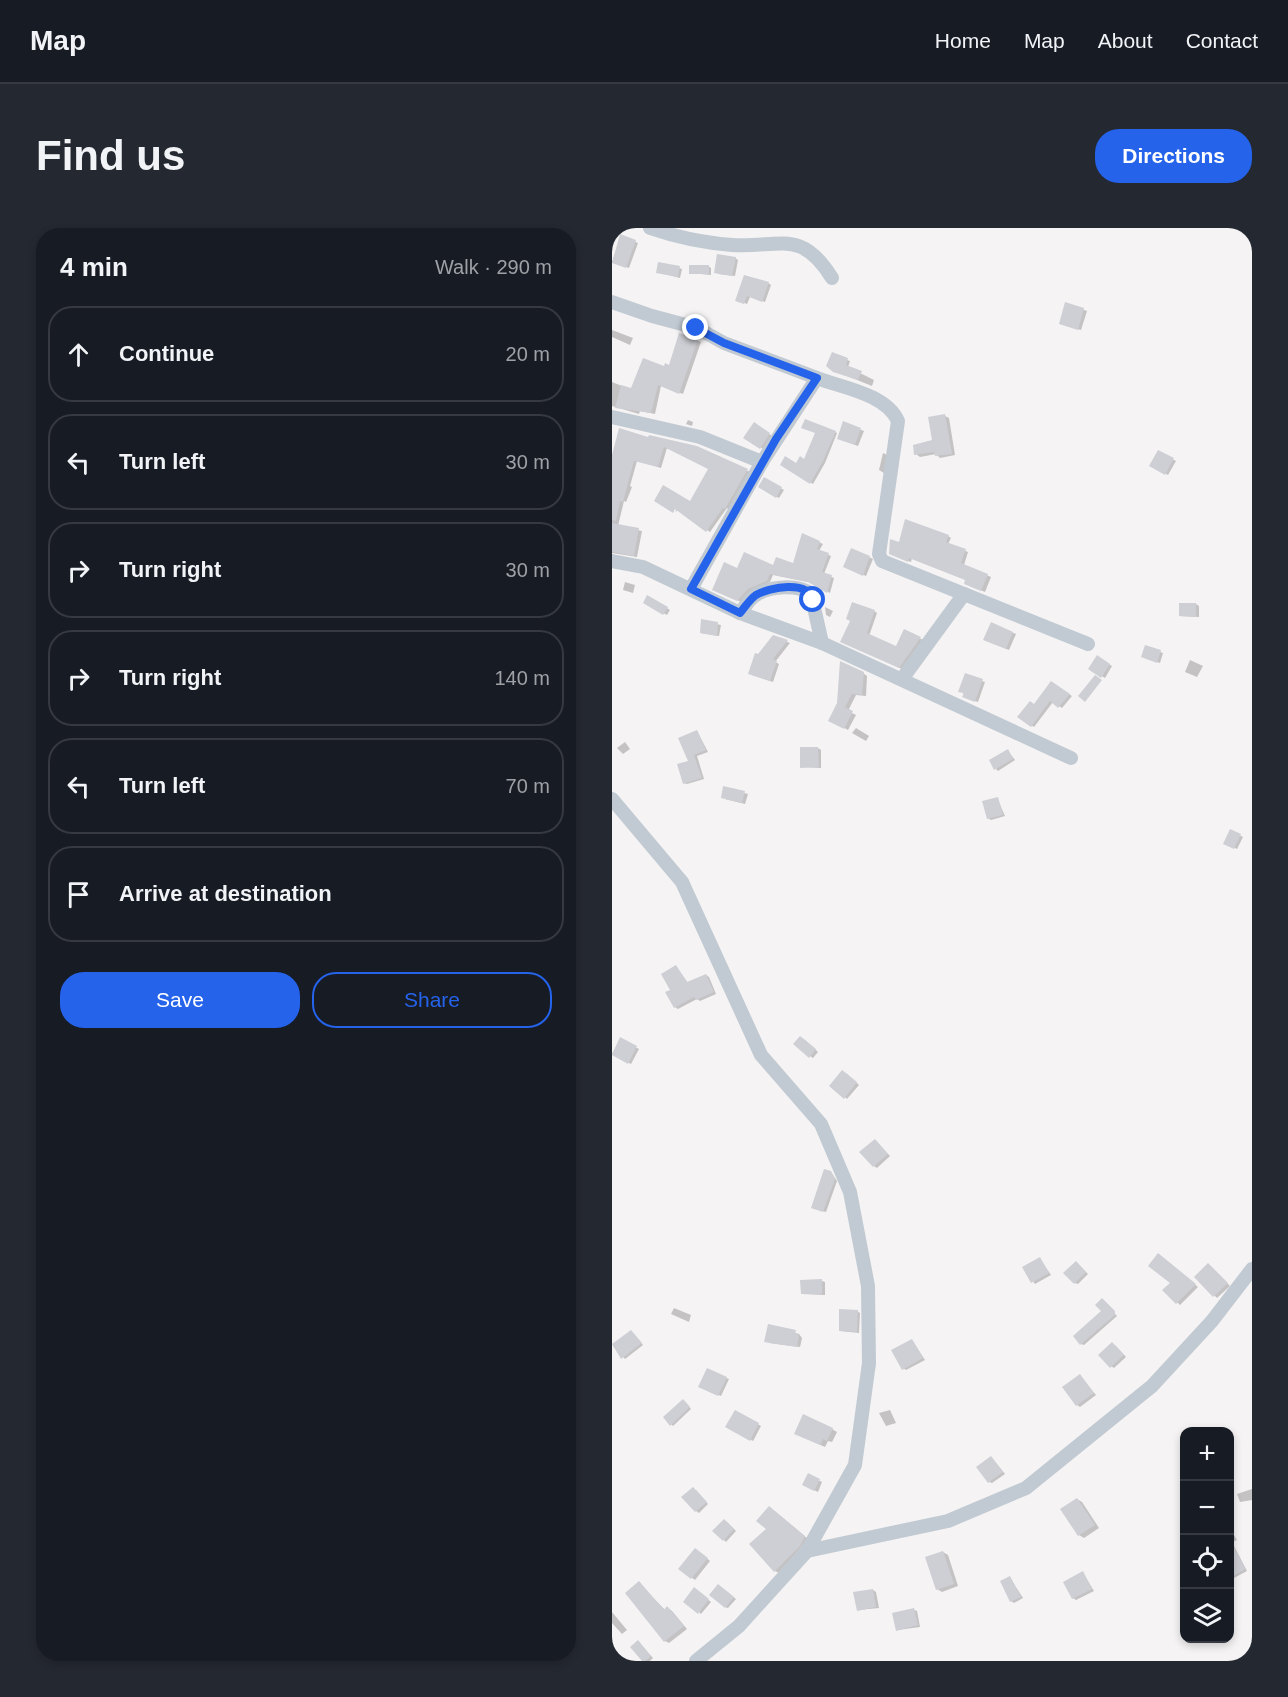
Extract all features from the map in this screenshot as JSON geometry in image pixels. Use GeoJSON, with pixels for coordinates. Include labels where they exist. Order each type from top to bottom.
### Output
{"type":"FeatureCollection","features":[{"type":"Feature","properties":{"kind":"street"},"geometry":{"type":"LineString","coordinates":[[650,228],[670,236],[733,245],[787,243],[807,248],[820,257],[832,278]]}},
{"type":"Feature","properties":{"kind":"street"},"geometry":{"type":"LineString","coordinates":[[612,302],[696,328],[724,343],[883,402],[893,410],[898,421],[879,554],[882,561],[1088,644]]}},
{"type":"Feature","properties":{"kind":"street"},"geometry":{"type":"LineString","coordinates":[[691,589],[762,462],[817,378]]}},
{"type":"Feature","properties":{"kind":"street"},"geometry":{"type":"LineString","coordinates":[[612,417],[700,437],[762,462]]}},
{"type":"Feature","properties":{"kind":"street"},"geometry":{"type":"LineString","coordinates":[[612,561],[643,567],[740,613],[822,643],[1071,758]]}},
{"type":"Feature","properties":{"kind":"street"},"geometry":{"type":"LineString","coordinates":[[740,613],[754,596],[765,591],[780,588],[806,590],[811,594],[822,643]]}},
{"type":"Feature","properties":{"kind":"street"},"geometry":{"type":"LineString","coordinates":[[902,679],[963,594]]}},
{"type":"Feature","properties":{"kind":"street"},"geometry":{"type":"LineString","coordinates":[[612,799],[682,882],[761,1055],[821,1124],[850,1192],[868,1286],[868,1363],[855,1465],[807,1551],[740,1626],[696,1661]]}},
{"type":"Feature","properties":{"kind":"street"},"geometry":{"type":"LineString","coordinates":[[807,1551],[948,1521],[1026,1488],[1152,1386],[1212,1321],[1252,1269]]}},
{"type":"Feature","properties":{"kind":"building"},"geometry":{"type":"Polygon","coordinates":[[[620,234],[636,240],[626,268],[612,263],[620,234]]]}},
{"type":"Feature","properties":{"kind":"building"},"geometry":{"type":"Polygon","coordinates":[[[717,254],[736,257],[732,276],[714,273],[717,254]]]}},
{"type":"Feature","properties":{"kind":"building"},"geometry":{"type":"Polygon","coordinates":[[[658,262],[680,266],[678,277],[656,273],[658,262]]]}},
{"type":"Feature","properties":{"kind":"building"},"geometry":{"type":"Polygon","coordinates":[[[689,265],[709,265],[709,274],[689,274],[689,265]]]}},
{"type":"Feature","properties":{"kind":"building"},"geometry":{"type":"Polygon","coordinates":[[[744,275],[769,282],[762,302],[747,296],[744,304],[735,301],[744,275]]]}},
{"type":"Feature","properties":{"kind":"building"},"geometry":{"type":"Polygon","coordinates":[[[1065,302],[1084,308],[1078,330],[1059,324],[1065,302]]]}},
{"type":"Feature","properties":{"kind":"building"},"geometry":{"type":"Polygon","coordinates":[[[679,333],[698,339],[679,394],[658,385],[651,413],[615,408],[621,385],[631,388],[643,358],[664,366],[665,363],[669,365],[679,333]]]}},
{"type":"Feature","properties":{"kind":"building"},"geometry":{"type":"Polygon","coordinates":[[[832,352],[848,358],[846,365],[862,371],[858,380],[833,372],[826,366],[832,352]]]}},
{"type":"Feature","properties":{"kind":"building"},"geometry":{"type":"Polygon","coordinates":[[[945,414],[952,454],[935,456],[934,452],[914,455],[913,445],[932,440],[928,417],[945,414]]]}},
{"type":"Feature","properties":{"kind":"building"},"geometry":{"type":"Polygon","coordinates":[[[805,419],[836,431],[810,484],[780,465],[785,456],[796,463],[800,456],[804,459],[815,433],[801,428],[805,419]]]}},
{"type":"Feature","properties":{"kind":"building"},"geometry":{"type":"Polygon","coordinates":[[[843,421],[861,428],[855,445],[837,439],[843,421]]]}},
{"type":"Feature","properties":{"kind":"building"},"geometry":{"type":"Polygon","coordinates":[[[754,422],[770,433],[760,449],[743,438],[754,422]]]}},
{"type":"Feature","properties":{"kind":"building"},"geometry":{"type":"Polygon","coordinates":[[[619,428],[648,437],[649,435],[697,446],[748,469],[725,509],[723,508],[706,532],[675,509],[673,513],[654,501],[663,485],[690,501],[708,469],[664,447],[658,467],[634,461],[623,502],[620,501],[616,521],[612,520],[612,455],[619,428]]]}},
{"type":"Feature","properties":{"kind":"building"},"geometry":{"type":"Polygon","coordinates":[[[1158,450],[1174,458],[1165,475],[1149,466],[1158,450]]]}},
{"type":"Feature","properties":{"kind":"building"},"geometry":{"type":"Polygon","coordinates":[[[764,477],[782,487],[776,498],[758,487],[764,477]]]}},
{"type":"Feature","properties":{"kind":"building"},"geometry":{"type":"Polygon","coordinates":[[[905,519],[949,535],[946,542],[966,549],[961,563],[988,574],[981,591],[964,584],[965,580],[909,558],[908,562],[889,554],[890,539],[899,542],[905,519]]]}},
{"type":"Feature","properties":{"kind":"building"},"geometry":{"type":"Polygon","coordinates":[[[612,523],[639,528],[634,556],[612,552],[612,523]]]}},
{"type":"Feature","properties":{"kind":"building"},"geometry":{"type":"Polygon","coordinates":[[[802,533],[820,541],[817,549],[829,553],[822,572],[832,575],[827,593],[808,582],[770,574],[767,581],[748,589],[737,601],[712,590],[724,562],[737,568],[744,552],[773,565],[776,557],[793,563],[802,533]]]}},
{"type":"Feature","properties":{"kind":"building"},"geometry":{"type":"Polygon","coordinates":[[[851,548],[870,556],[863,576],[843,567],[851,548]]]}},
{"type":"Feature","properties":{"kind":"building"},"geometry":{"type":"Polygon","coordinates":[[[647,595],[668,607],[663,615],[643,603],[647,595]]]}},
{"type":"Feature","properties":{"kind":"building"},"geometry":{"type":"Polygon","coordinates":[[[852,602],[875,610],[867,633],[896,646],[904,629],[921,637],[899,668],[840,642],[850,621],[846,619],[852,602]]]}},
{"type":"Feature","properties":{"kind":"building"},"geometry":{"type":"Polygon","coordinates":[[[1179,603],[1196,603],[1196,617],[1179,616],[1179,603]]]}},
{"type":"Feature","properties":{"kind":"building"},"geometry":{"type":"Polygon","coordinates":[[[701,619],[718,622],[717,636],[700,633],[701,619]]]}},
{"type":"Feature","properties":{"kind":"building"},"geometry":{"type":"Polygon","coordinates":[[[991,622],[1013,632],[1006,649],[983,640],[991,622]]]}},
{"type":"Feature","properties":{"kind":"building"},"geometry":{"type":"Polygon","coordinates":[[[773,635],[788,640],[773,659],[777,661],[770,681],[748,674],[755,653],[758,654],[773,635]]]}},
{"type":"Feature","properties":{"kind":"building"},"geometry":{"type":"Polygon","coordinates":[[[1145,645],[1161,650],[1157,663],[1141,657],[1145,645]]]}},
{"type":"Feature","properties":{"kind":"building"},"geometry":{"type":"Polygon","coordinates":[[[1097,655],[1110,664],[1101,678],[1088,669],[1097,655]]]}},
{"type":"Feature","properties":{"kind":"building"},"geometry":{"type":"Polygon","coordinates":[[[840,661],[864,672],[862,695],[852,694],[845,707],[853,711],[844,729],[828,721],[837,703],[840,661]]]}},
{"type":"Feature","properties":{"kind":"building"},"geometry":{"type":"Polygon","coordinates":[[[965,673],[983,679],[975,702],[962,697],[964,693],[958,692],[965,673]]]}},
{"type":"Feature","properties":{"kind":"building"},"geometry":{"type":"Polygon","coordinates":[[[1095,675],[1102,680],[1085,702],[1078,696],[1095,675]]]}},
{"type":"Feature","properties":{"kind":"building"},"geometry":{"type":"Polygon","coordinates":[[[1051,681],[1070,694],[1058,708],[1050,701],[1031,727],[1017,717],[1030,701],[1034,704],[1051,681]]]}},
{"type":"Feature","properties":{"kind":"building"},"geometry":{"type":"Polygon","coordinates":[[[697,730],[706,750],[694,755],[702,778],[683,784],[677,764],[688,761],[678,738],[697,730]]]}},
{"type":"Feature","properties":{"kind":"building"},"geometry":{"type":"Polygon","coordinates":[[[800,747],[818,747],[819,767],[800,768],[800,747]]]}},
{"type":"Feature","properties":{"kind":"building"},"geometry":{"type":"Polygon","coordinates":[[[1008,749],[1013,759],[994,770],[989,760],[1008,749]]]}},
{"type":"Feature","properties":{"kind":"building"},"geometry":{"type":"Polygon","coordinates":[[[723,786],[745,791],[742,803],[721,798],[723,786]]]}},
{"type":"Feature","properties":{"kind":"building"},"geometry":{"type":"Polygon","coordinates":[[[998,797],[1003,815],[987,819],[982,801],[998,797]]]}},
{"type":"Feature","properties":{"kind":"building"},"geometry":{"type":"Polygon","coordinates":[[[1230,829],[1241,834],[1234,849],[1223,844],[1230,829]]]}},
{"type":"Feature","properties":{"kind":"building"},"geometry":{"type":"Polygon","coordinates":[[[676,965],[687,982],[706,974],[714,992],[696,1000],[694,997],[674,1008],[665,992],[670,990],[661,974],[676,965]]]}},
{"type":"Feature","properties":{"kind":"building"},"geometry":{"type":"Polygon","coordinates":[[[800,1036],[816,1049],[809,1058],[793,1044],[800,1036]]]}},
{"type":"Feature","properties":{"kind":"building"},"geometry":{"type":"Polygon","coordinates":[[[620,1037],[637,1046],[628,1064],[612,1055],[620,1037]]]}},
{"type":"Feature","properties":{"kind":"building"},"geometry":{"type":"Polygon","coordinates":[[[842,1070],[857,1082],[844,1099],[829,1086],[842,1070]]]}},
{"type":"Feature","properties":{"kind":"building"},"geometry":{"type":"Polygon","coordinates":[[[875,1139],[888,1154],[873,1167],[859,1152],[875,1139]]]}},
{"type":"Feature","properties":{"kind":"building"},"geometry":{"type":"Polygon","coordinates":[[[824,1169],[831,1171],[835,1179],[823,1212],[811,1208],[824,1169]]]}},
{"type":"Feature","properties":{"kind":"building"},"geometry":{"type":"Polygon","coordinates":[[[1158,1253],[1196,1284],[1176,1304],[1162,1290],[1170,1283],[1148,1266],[1158,1253]]]}},
{"type":"Feature","properties":{"kind":"building"},"geometry":{"type":"Polygon","coordinates":[[[1040,1257],[1049,1273],[1031,1283],[1022,1267],[1040,1257]]]}},
{"type":"Feature","properties":{"kind":"building"},"geometry":{"type":"Polygon","coordinates":[[[1076,1261],[1086,1272],[1074,1284],[1063,1273],[1076,1261]]]}},
{"type":"Feature","properties":{"kind":"building"},"geometry":{"type":"Polygon","coordinates":[[[1208,1263],[1228,1283],[1213,1297],[1194,1277],[1208,1263]]]}},
{"type":"Feature","properties":{"kind":"building"},"geometry":{"type":"Polygon","coordinates":[[[822,1279],[822,1294],[801,1294],[800,1280],[822,1279]]]}},
{"type":"Feature","properties":{"kind":"building"},"geometry":{"type":"Polygon","coordinates":[[[1102,1298],[1115,1311],[1115,1315],[1080,1345],[1073,1336],[1101,1311],[1095,1305],[1102,1298]]]}},
{"type":"Feature","properties":{"kind":"building"},"geometry":{"type":"Polygon","coordinates":[[[839,1309],[858,1310],[857,1332],[839,1331],[839,1309]]]}},
{"type":"Feature","properties":{"kind":"building"},"geometry":{"type":"Polygon","coordinates":[[[768,1324],[796,1330],[795,1334],[799,1335],[797,1347],[764,1342],[768,1324]]]}},
{"type":"Feature","properties":{"kind":"building"},"geometry":{"type":"Polygon","coordinates":[[[631,1330],[642,1343],[621,1359],[612,1344],[631,1330]]]}},
{"type":"Feature","properties":{"kind":"building"},"geometry":{"type":"Polygon","coordinates":[[[912,1339],[923,1358],[902,1370],[891,1350],[912,1339]]]}},
{"type":"Feature","properties":{"kind":"building"},"geometry":{"type":"Polygon","coordinates":[[[1112,1342],[1124,1355],[1110,1368],[1098,1355],[1112,1342]]]}},
{"type":"Feature","properties":{"kind":"building"},"geometry":{"type":"Polygon","coordinates":[[[707,1368],[727,1377],[718,1396],[698,1387],[707,1368]]]}},
{"type":"Feature","properties":{"kind":"building"},"geometry":{"type":"Polygon","coordinates":[[[1080,1374],[1094,1393],[1076,1406],[1062,1387],[1080,1374]]]}},
{"type":"Feature","properties":{"kind":"building"},"geometry":{"type":"Polygon","coordinates":[[[683,1399],[690,1407],[670,1426],[663,1417],[683,1399]]]}},
{"type":"Feature","properties":{"kind":"building"},"geometry":{"type":"Polygon","coordinates":[[[735,1410],[759,1423],[750,1441],[725,1427],[735,1410]]]}},
{"type":"Feature","properties":{"kind":"building"},"geometry":{"type":"Polygon","coordinates":[[[803,1414],[833,1428],[827,1441],[823,1439],[820,1445],[794,1434],[803,1414]]]}},
{"type":"Feature","properties":{"kind":"building"},"geometry":{"type":"Polygon","coordinates":[[[991,1456],[1003,1472],[988,1483],[976,1467],[991,1456]]]}},
{"type":"Feature","properties":{"kind":"building"},"geometry":{"type":"Polygon","coordinates":[[[808,1473],[820,1479],[814,1491],[802,1485],[808,1473]]]}},
{"type":"Feature","properties":{"kind":"building"},"geometry":{"type":"Polygon","coordinates":[[[693,1487],[707,1502],[695,1512],[681,1497],[693,1487]]]}},
{"type":"Feature","properties":{"kind":"building"},"geometry":{"type":"Polygon","coordinates":[[[1077,1498],[1095,1525],[1078,1536],[1060,1509],[1077,1498]]]}},
{"type":"Feature","properties":{"kind":"building"},"geometry":{"type":"Polygon","coordinates":[[[769,1506],[805,1536],[800,1546],[774,1572],[749,1544],[766,1529],[756,1521],[769,1506]]]}},
{"type":"Feature","properties":{"kind":"building"},"geometry":{"type":"Polygon","coordinates":[[[724,1519],[734,1529],[723,1541],[712,1531],[724,1519]]]}},
{"type":"Feature","properties":{"kind":"building"},"geometry":{"type":"Polygon","coordinates":[[[1234,1547],[1245,1569],[1234,1576],[1234,1547]]]}},
{"type":"Feature","properties":{"kind":"building"},"geometry":{"type":"Polygon","coordinates":[[[695,1548],[708,1558],[691,1579],[678,1569],[695,1548]]]}},
{"type":"Feature","properties":{"kind":"building"},"geometry":{"type":"Polygon","coordinates":[[[943,1551],[954,1584],[936,1590],[925,1557],[943,1551]]]}},
{"type":"Feature","properties":{"kind":"building"},"geometry":{"type":"Polygon","coordinates":[[[1083,1571],[1092,1589],[1072,1599],[1063,1582],[1083,1571]]]}},
{"type":"Feature","properties":{"kind":"building"},"geometry":{"type":"Polygon","coordinates":[[[1010,1576],[1021,1597],[1010,1602],[1000,1581],[1010,1576]]]}},
{"type":"Feature","properties":{"kind":"building"},"geometry":{"type":"Polygon","coordinates":[[[639,1581],[664,1610],[667,1606],[684,1626],[664,1642],[625,1593],[639,1581]]]}},
{"type":"Feature","properties":{"kind":"building"},"geometry":{"type":"Polygon","coordinates":[[[718,1584],[734,1597],[725,1608],[709,1595],[718,1584]]]}},
{"type":"Feature","properties":{"kind":"building"},"geometry":{"type":"Polygon","coordinates":[[[694,1587],[709,1599],[698,1614],[683,1602],[694,1587]]]}},
{"type":"Feature","properties":{"kind":"building"},"geometry":{"type":"Polygon","coordinates":[[[873,1589],[876,1607],[857,1611],[853,1592],[873,1589]]]}},
{"type":"Feature","properties":{"kind":"building"},"geometry":{"type":"Polygon","coordinates":[[[914,1608],[918,1625],[896,1631],[892,1613],[914,1608]]]}},
{"type":"Feature","properties":{"kind":"building"},"geometry":{"type":"Polygon","coordinates":[[[638,1640],[651,1656],[645,1661],[642,1661],[630,1647],[638,1640]]]}},
{"type":"Feature","properties":{"kind":"route"},"geometry":{"type":"LineString","coordinates":[[696,328],[724,343],[817,378],[776,439],[691,589],[740,613],[754,596],[780,588],[806,590],[811,594],[813,600]]}}]}
